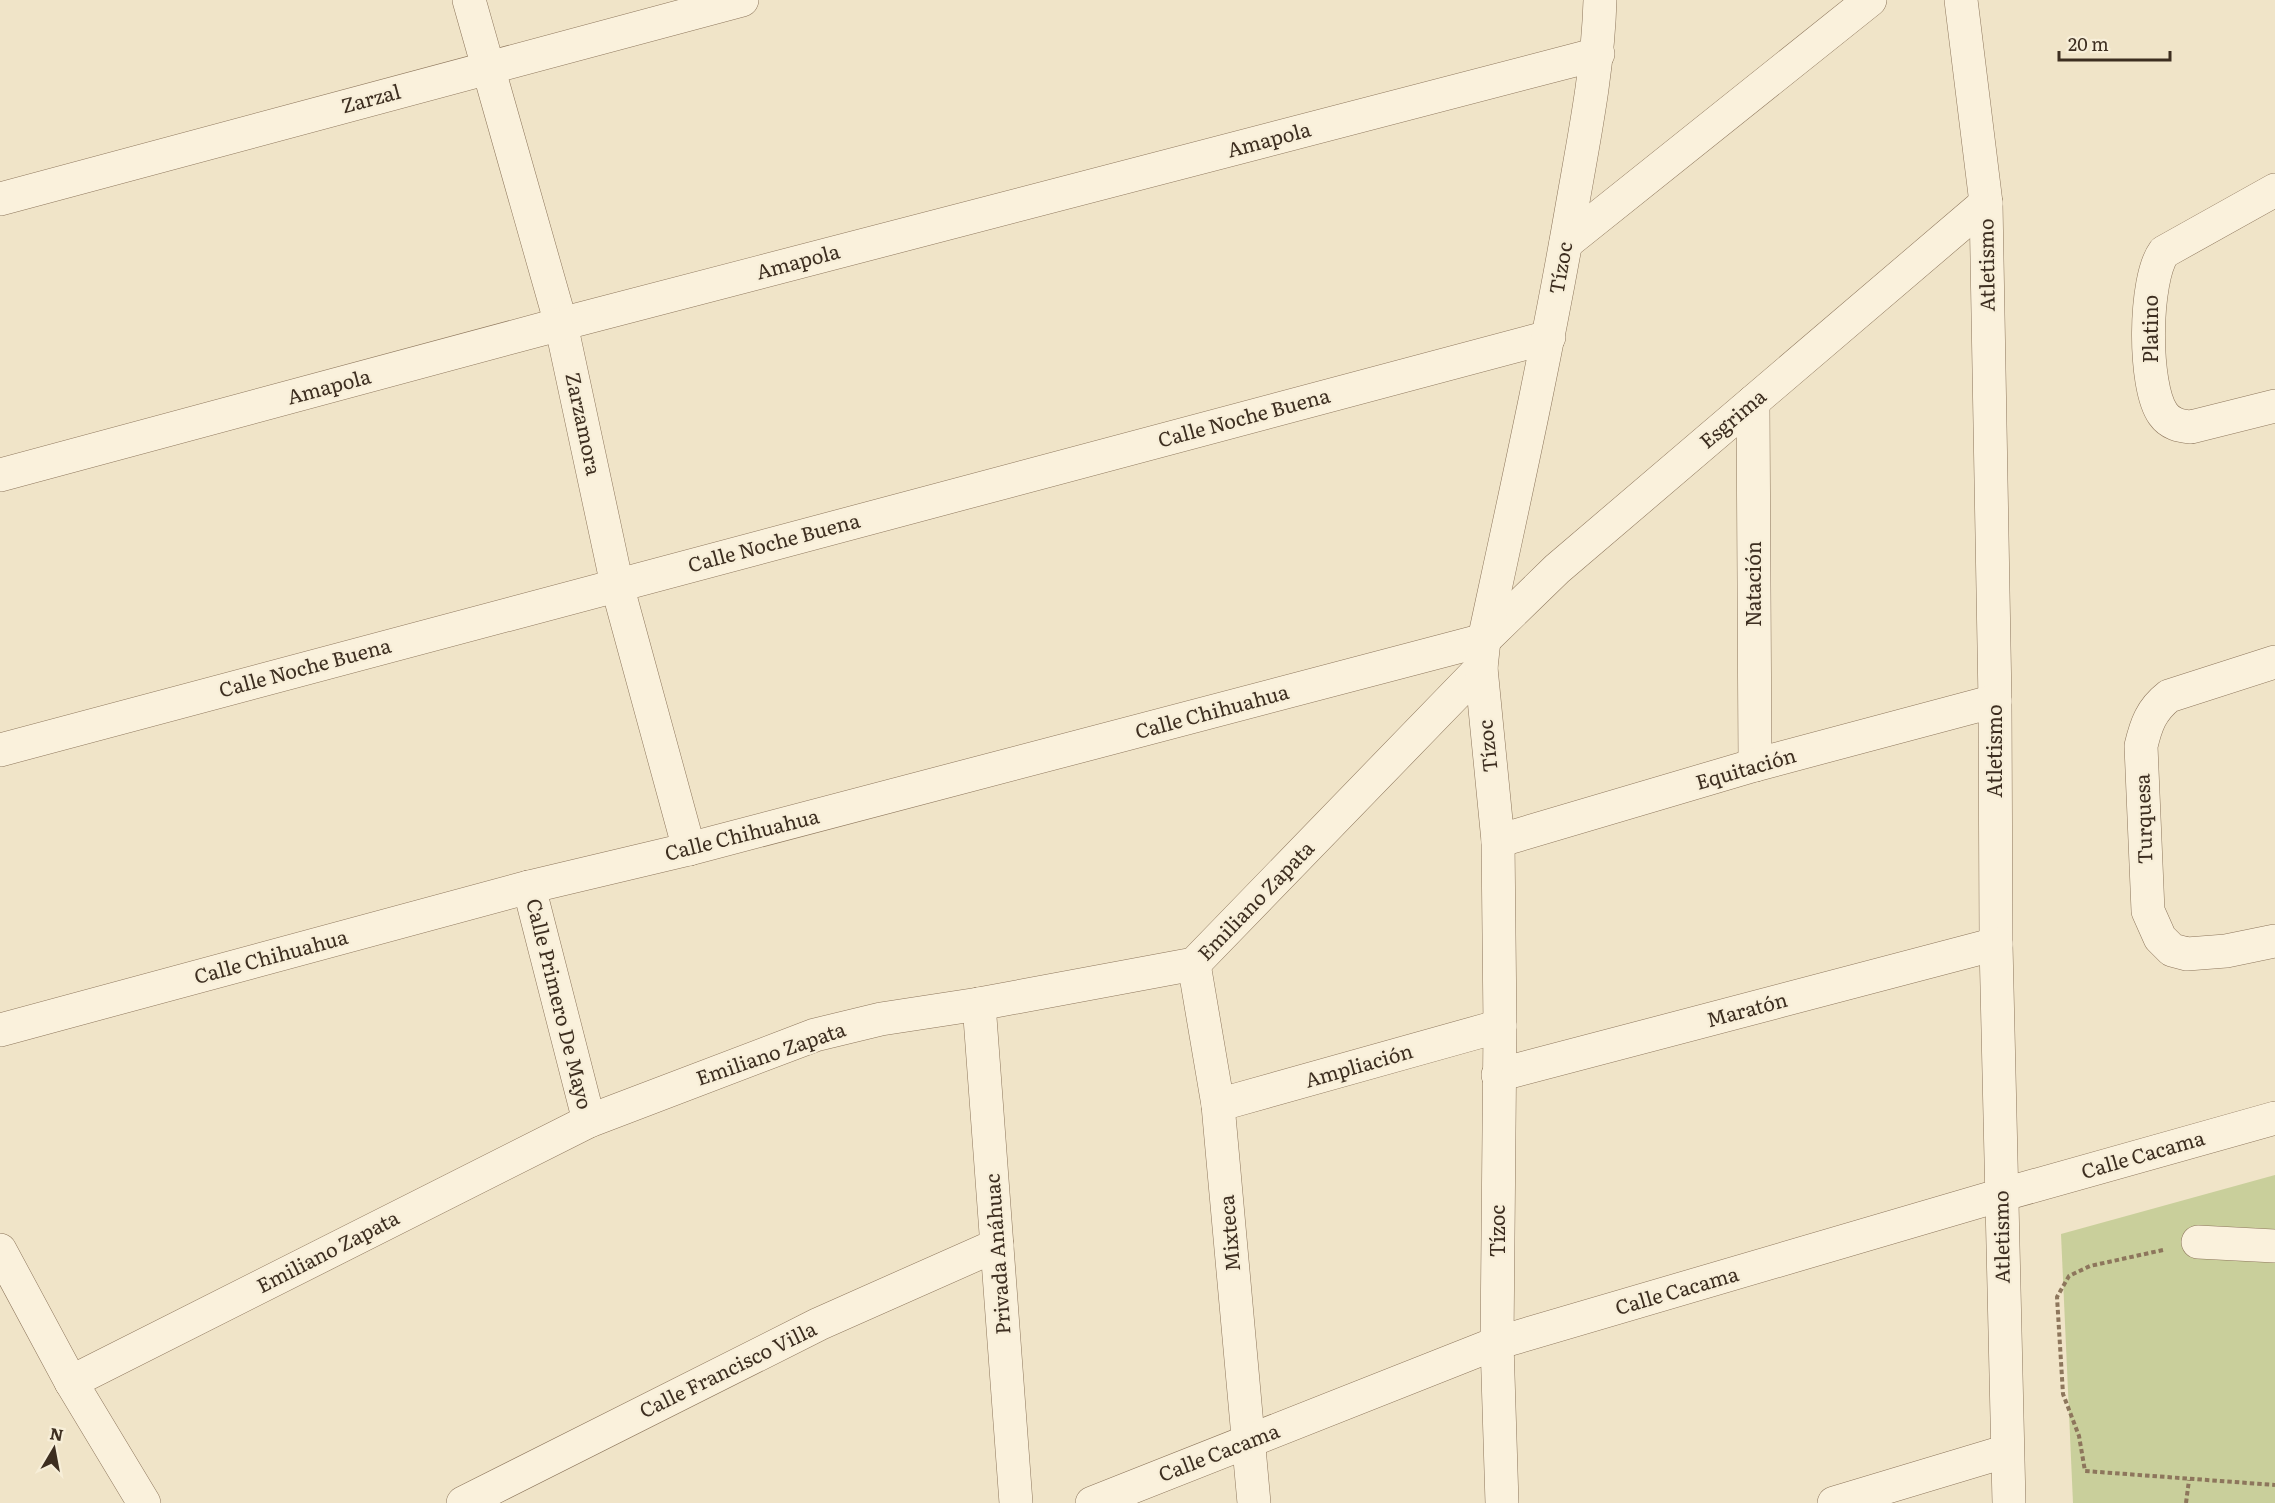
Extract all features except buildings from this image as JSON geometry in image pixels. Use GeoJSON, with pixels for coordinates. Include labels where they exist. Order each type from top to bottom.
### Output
{"type":"FeatureCollection","features":[{"type":"Feature","properties":{"kind":"street","name":"Zarzamora"},"geometry":{"type":"LineString","coordinates":[[469,0],[486,69],[561,324],[617,585],[689,849]]}},
{"type":"Feature","properties":{"kind":"street","name":"Zarzal"},"geometry":{"type":"LineString","coordinates":[[0,199],[742,0]]}},
{"type":"Feature","properties":{"kind":"street","name":"Tízoc"},"geometry":{"type":"LineString","coordinates":[[1502,1503],[1497,1343],[1500,1026],[1498,842],[1482,654],[1549,337],[1566,243],[1598,54],[1600,0]]}},
{"type":"Feature","properties":{"kind":"street"},"geometry":{"type":"LineString","coordinates":[[1566,243],[1870,0]]}},
{"type":"Feature","properties":{"kind":"street","name":"Atletismo"},"geometry":{"type":"LineString","coordinates":[[1961,0],[1986,203],[1995,701],[1996,944],[2009,1503]]}},
{"type":"Feature","properties":{"kind":"street","name":"Amapola"},"geometry":{"type":"LineString","coordinates":[[0,475],[561,324],[1598,54]]}},
{"type":"Feature","properties":{"kind":"street","name":"Platino"},"geometry":{"type":"LineString","coordinates":[[2275,190],[2164,252],[2158,261],[2151,286],[2150,319],[2153,392],[2168,420],[2178,426],[2191,427],[2275,406]]}},
{"type":"Feature","properties":{"kind":"street","name":"Esgrima"},"geometry":{"type":"LineString","coordinates":[[1482,654],[1557,569],[1986,203]]}},
{"type":"Feature","properties":{"kind":"street","name":"Calle Noche Buena"},"geometry":{"type":"LineString","coordinates":[[0,750],[1549,337]]}},
{"type":"Feature","properties":{"kind":"street","name":"Natación"},"geometry":{"type":"LineString","coordinates":[[1753,402],[1755,765]]}},
{"type":"Feature","properties":{"kind":"street","name":"Calle Chihuahua"},"geometry":{"type":"LineString","coordinates":[[0,1030],[529,887],[1482,654]]}},
{"type":"Feature","properties":{"kind":"street","name":"Emiliano Zapata"},"geometry":{"type":"LineString","coordinates":[[71,1382],[589,1121],[815,1035],[881,1019],[979,1004],[1194,964],[1482,654]]}},
{"type":"Feature","properties":{"kind":"street","name":"Turquesa"},"geometry":{"type":"LineString","coordinates":[[2275,662],[2169,696],[2156,706],[2147,722],[2141,747],[2148,911],[2160,938],[2172,950],[2187,954],[2226,951],[2275,941]]}},
{"type":"Feature","properties":{"kind":"street","name":"Equitación"},"geometry":{"type":"LineString","coordinates":[[1498,842],[1755,765],[1995,701]]}},
{"type":"Feature","properties":{"kind":"street","name":"Calle Primero De Mayo"},"geometry":{"type":"LineString","coordinates":[[529,887],[589,1121]]}},
{"type":"Feature","properties":{"kind":"street","name":"Maratón"},"geometry":{"type":"LineString","coordinates":[[1498,1075],[1996,944]]}},
{"type":"Feature","properties":{"kind":"street","name":"Mixteca"},"geometry":{"type":"LineString","coordinates":[[1194,964],[1218,1105],[1254,1503]]}},
{"type":"Feature","properties":{"kind":"street","name":"Privada Anáhuac"},"geometry":{"type":"LineString","coordinates":[[979,1004],[1016,1503]]}},
{"type":"Feature","properties":{"kind":"street","name":"Ampliación"},"geometry":{"type":"LineString","coordinates":[[1218,1105],[1500,1026]]}},
{"type":"Feature","properties":{"kind":"street","name":"Calle Cacama"},"geometry":{"type":"LineString","coordinates":[[1092,1503],[1497,1343],[2001,1195],[2275,1118]]}},
{"type":"Feature","properties":{"kind":"street"},"geometry":{"type":"LineString","coordinates":[[2198,1242],[2275,1246]]}},
{"type":"Feature","properties":{"kind":"street","name":"Calle Francisco Villa"},"geometry":{"type":"LineString","coordinates":[[463,1503],[819,1324],[997,1245]]}},
{"type":"Feature","properties":{"kind":"street"},"geometry":{"type":"LineString","coordinates":[[0,1250],[71,1382],[144,1503]]}},
{"type":"Feature","properties":{"kind":"street"},"geometry":{"type":"LineString","coordinates":[[1834,1503],[2007,1451]]}},
{"type":"Feature","properties":{"kind":"path"},"geometry":{"type":"LineString","coordinates":[[2198,1242],[2090,1266],[2069,1276],[2056,1297],[2063,1394],[2079,1436],[2085,1471],[2275,1485]]}},
{"type":"Feature","properties":{"kind":"path"},"geometry":{"type":"LineString","coordinates":[[2186,1503],[2189,1480]]}},
{"type":"Feature","properties":{"kind":"green space"},"geometry":{"type":"Polygon","coordinates":[[[2275,1175],[2275,1503],[2073,1503],[2061,1234],[2275,1175]]]}}]}
